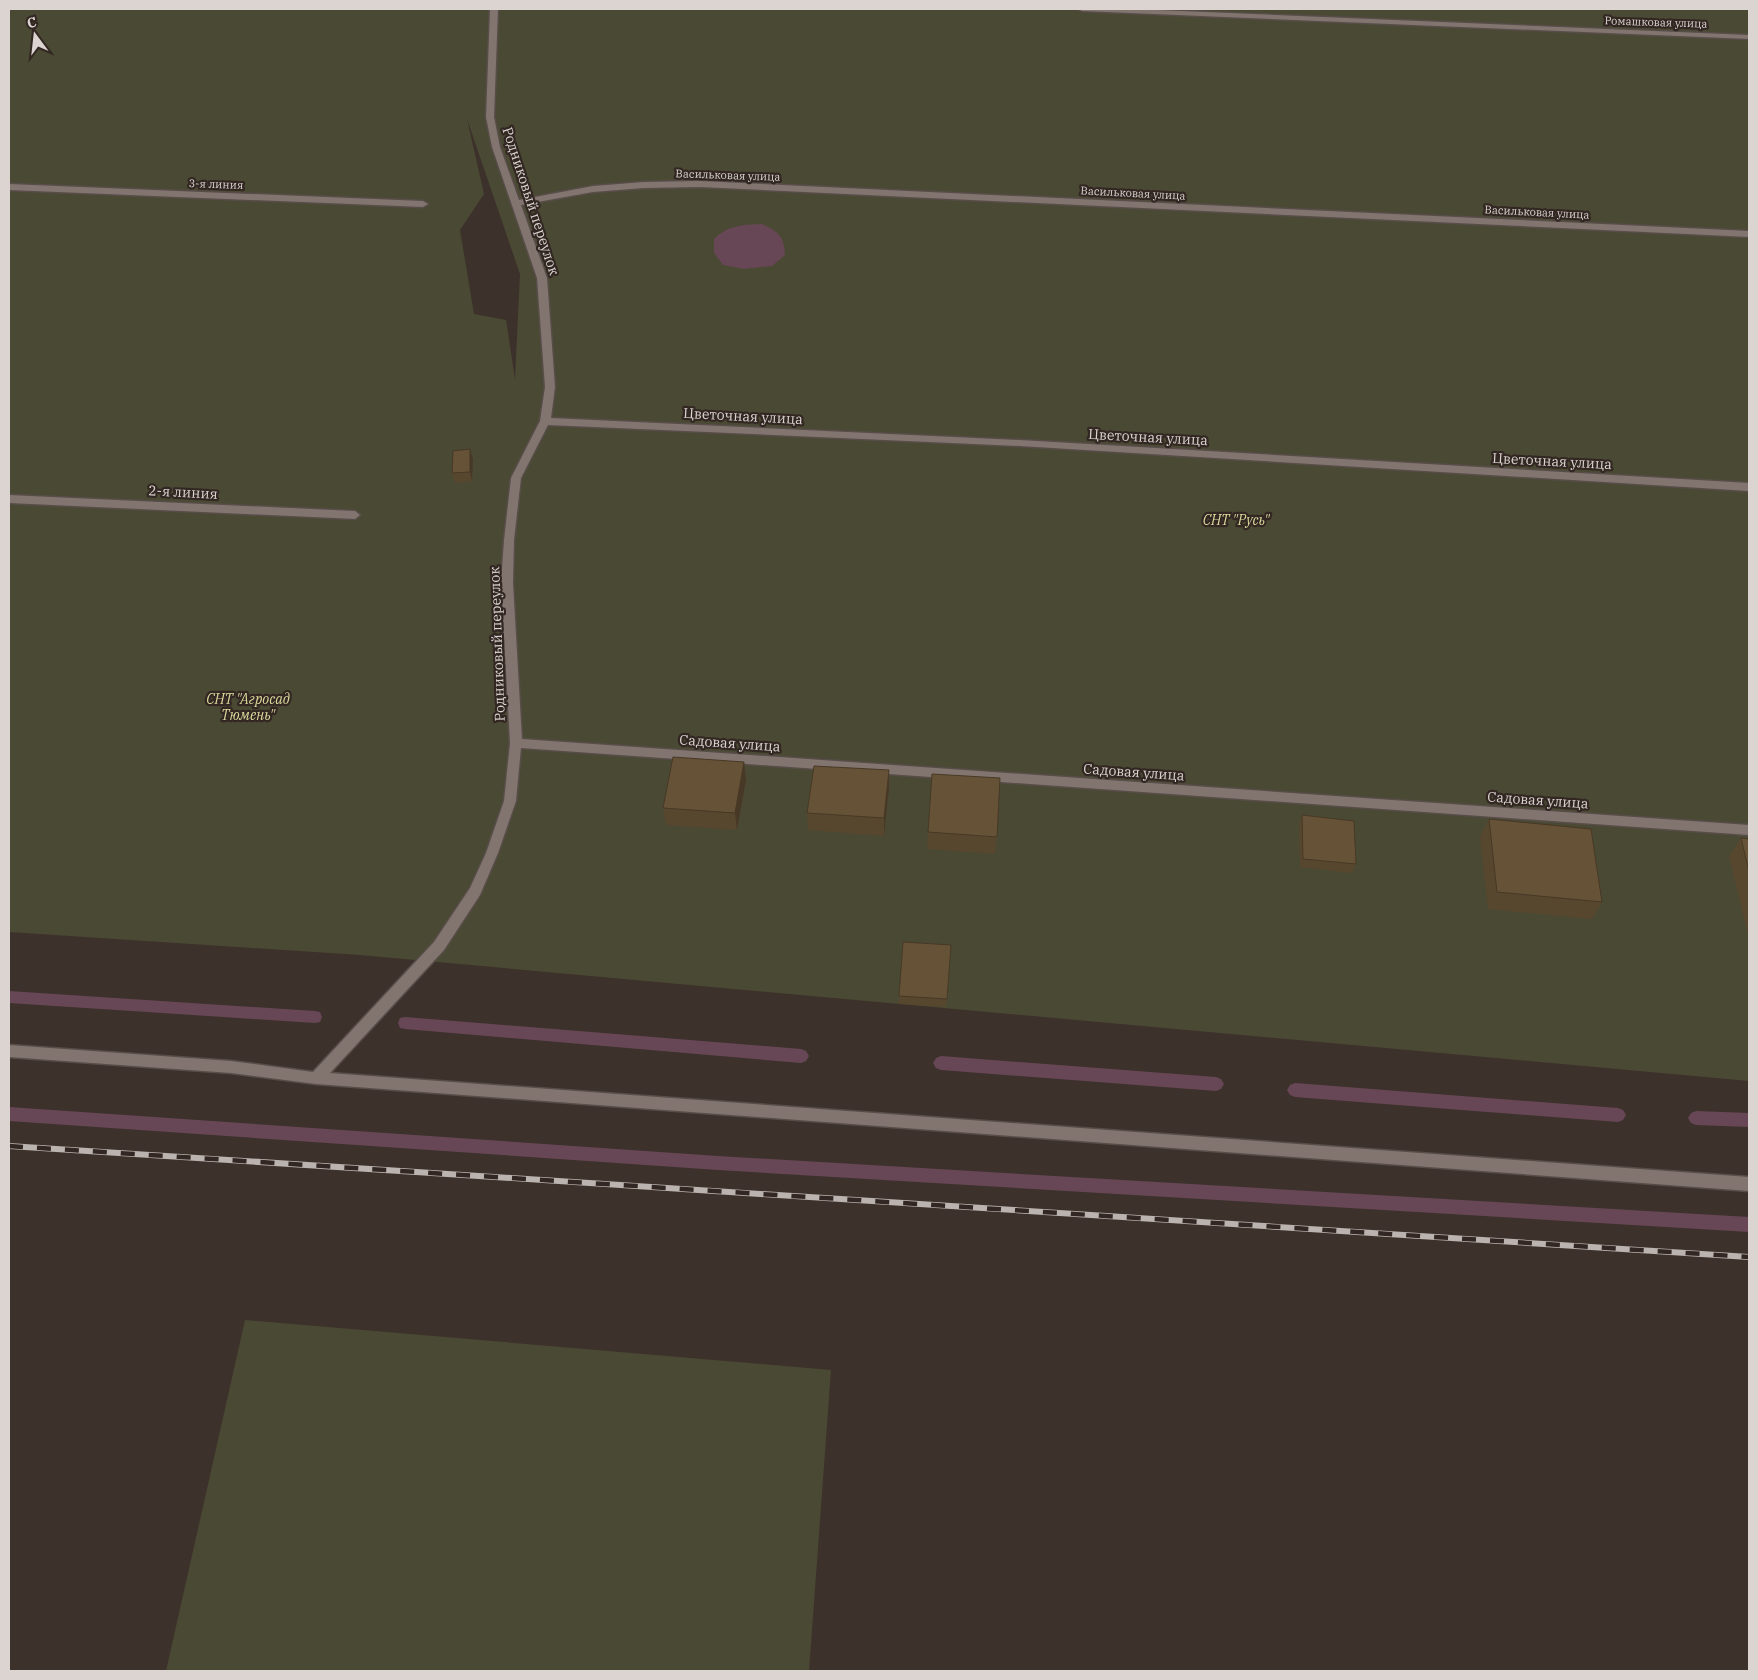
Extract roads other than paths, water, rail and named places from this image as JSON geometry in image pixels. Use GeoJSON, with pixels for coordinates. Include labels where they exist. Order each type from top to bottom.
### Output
{"type":"FeatureCollection","features":[{"type":"Feature","properties":{"kind":"street","name":"Родниковый переулок"},"geometry":{"type":"LineString","coordinates":[[316,1078],[440,946],[474,892],[492,852],[510,801],[516,743],[507,583],[509,540],[516,478],[545,421],[550,387],[542,278],[496,147],[490,117],[494,9]]}},
{"type":"Feature","properties":{"kind":"street","name":"Ромашковая улица"},"geometry":{"type":"LineString","coordinates":[[1082,9],[1749,37]]}},
{"type":"Feature","properties":{"kind":"street","name":"Васильковая улица"},"geometry":{"type":"LineString","coordinates":[[516,203],[593,189],[644,185],[700,184],[1749,234]]}},
{"type":"Feature","properties":{"kind":"street","name":"3-я линия"},"geometry":{"type":"LineString","coordinates":[[9,187],[423,204]]}},
{"type":"Feature","properties":{"kind":"street","name":"Цветочная улица"},"geometry":{"type":"LineString","coordinates":[[545,421],[1030,443],[1749,487]]}},
{"type":"Feature","properties":{"kind":"street","name":"2-я линия"},"geometry":{"type":"LineString","coordinates":[[9,499],[355,515]]}},
{"type":"Feature","properties":{"kind":"street","name":"Садовая улица"},"geometry":{"type":"LineString","coordinates":[[516,743],[1749,830]]}},
{"type":"Feature","properties":{"kind":"street"},"geometry":{"type":"LineString","coordinates":[[9,1052],[231,1067],[316,1078],[1749,1184]]}},
{"type":"Feature","properties":{"kind":"waterway"},"geometry":{"type":"LineString","coordinates":[[9,997],[315,1017]]}},
{"type":"Feature","properties":{"kind":"waterway"},"geometry":{"type":"LineString","coordinates":[[405,1023],[801,1056]]}},
{"type":"Feature","properties":{"kind":"waterway"},"geometry":{"type":"LineString","coordinates":[[941,1063],[1216,1084]]}},
{"type":"Feature","properties":{"kind":"waterway"},"geometry":{"type":"LineString","coordinates":[[1295,1090],[1618,1115]]}},
{"type":"Feature","properties":{"kind":"waterway"},"geometry":{"type":"LineString","coordinates":[[9,1114],[718,1163],[1749,1225]]}},
{"type":"Feature","properties":{"kind":"waterway"},"geometry":{"type":"LineString","coordinates":[[1696,1118],[1749,1120]]}},
{"type":"Feature","properties":{"kind":"railway"},"geometry":{"type":"LineString","coordinates":[[9,1146],[1749,1257]]}},
{"type":"Feature","properties":{"kind":"park label","name":"СНТ \"Русь\""},"geometry":{"type":"Point","coordinates":[1236,520]}},
{"type":"Feature","properties":{"kind":"park label","name":"СНТ \"Агросад Тюмень\""},"geometry":{"type":"Point","coordinates":[248,708]}}]}
